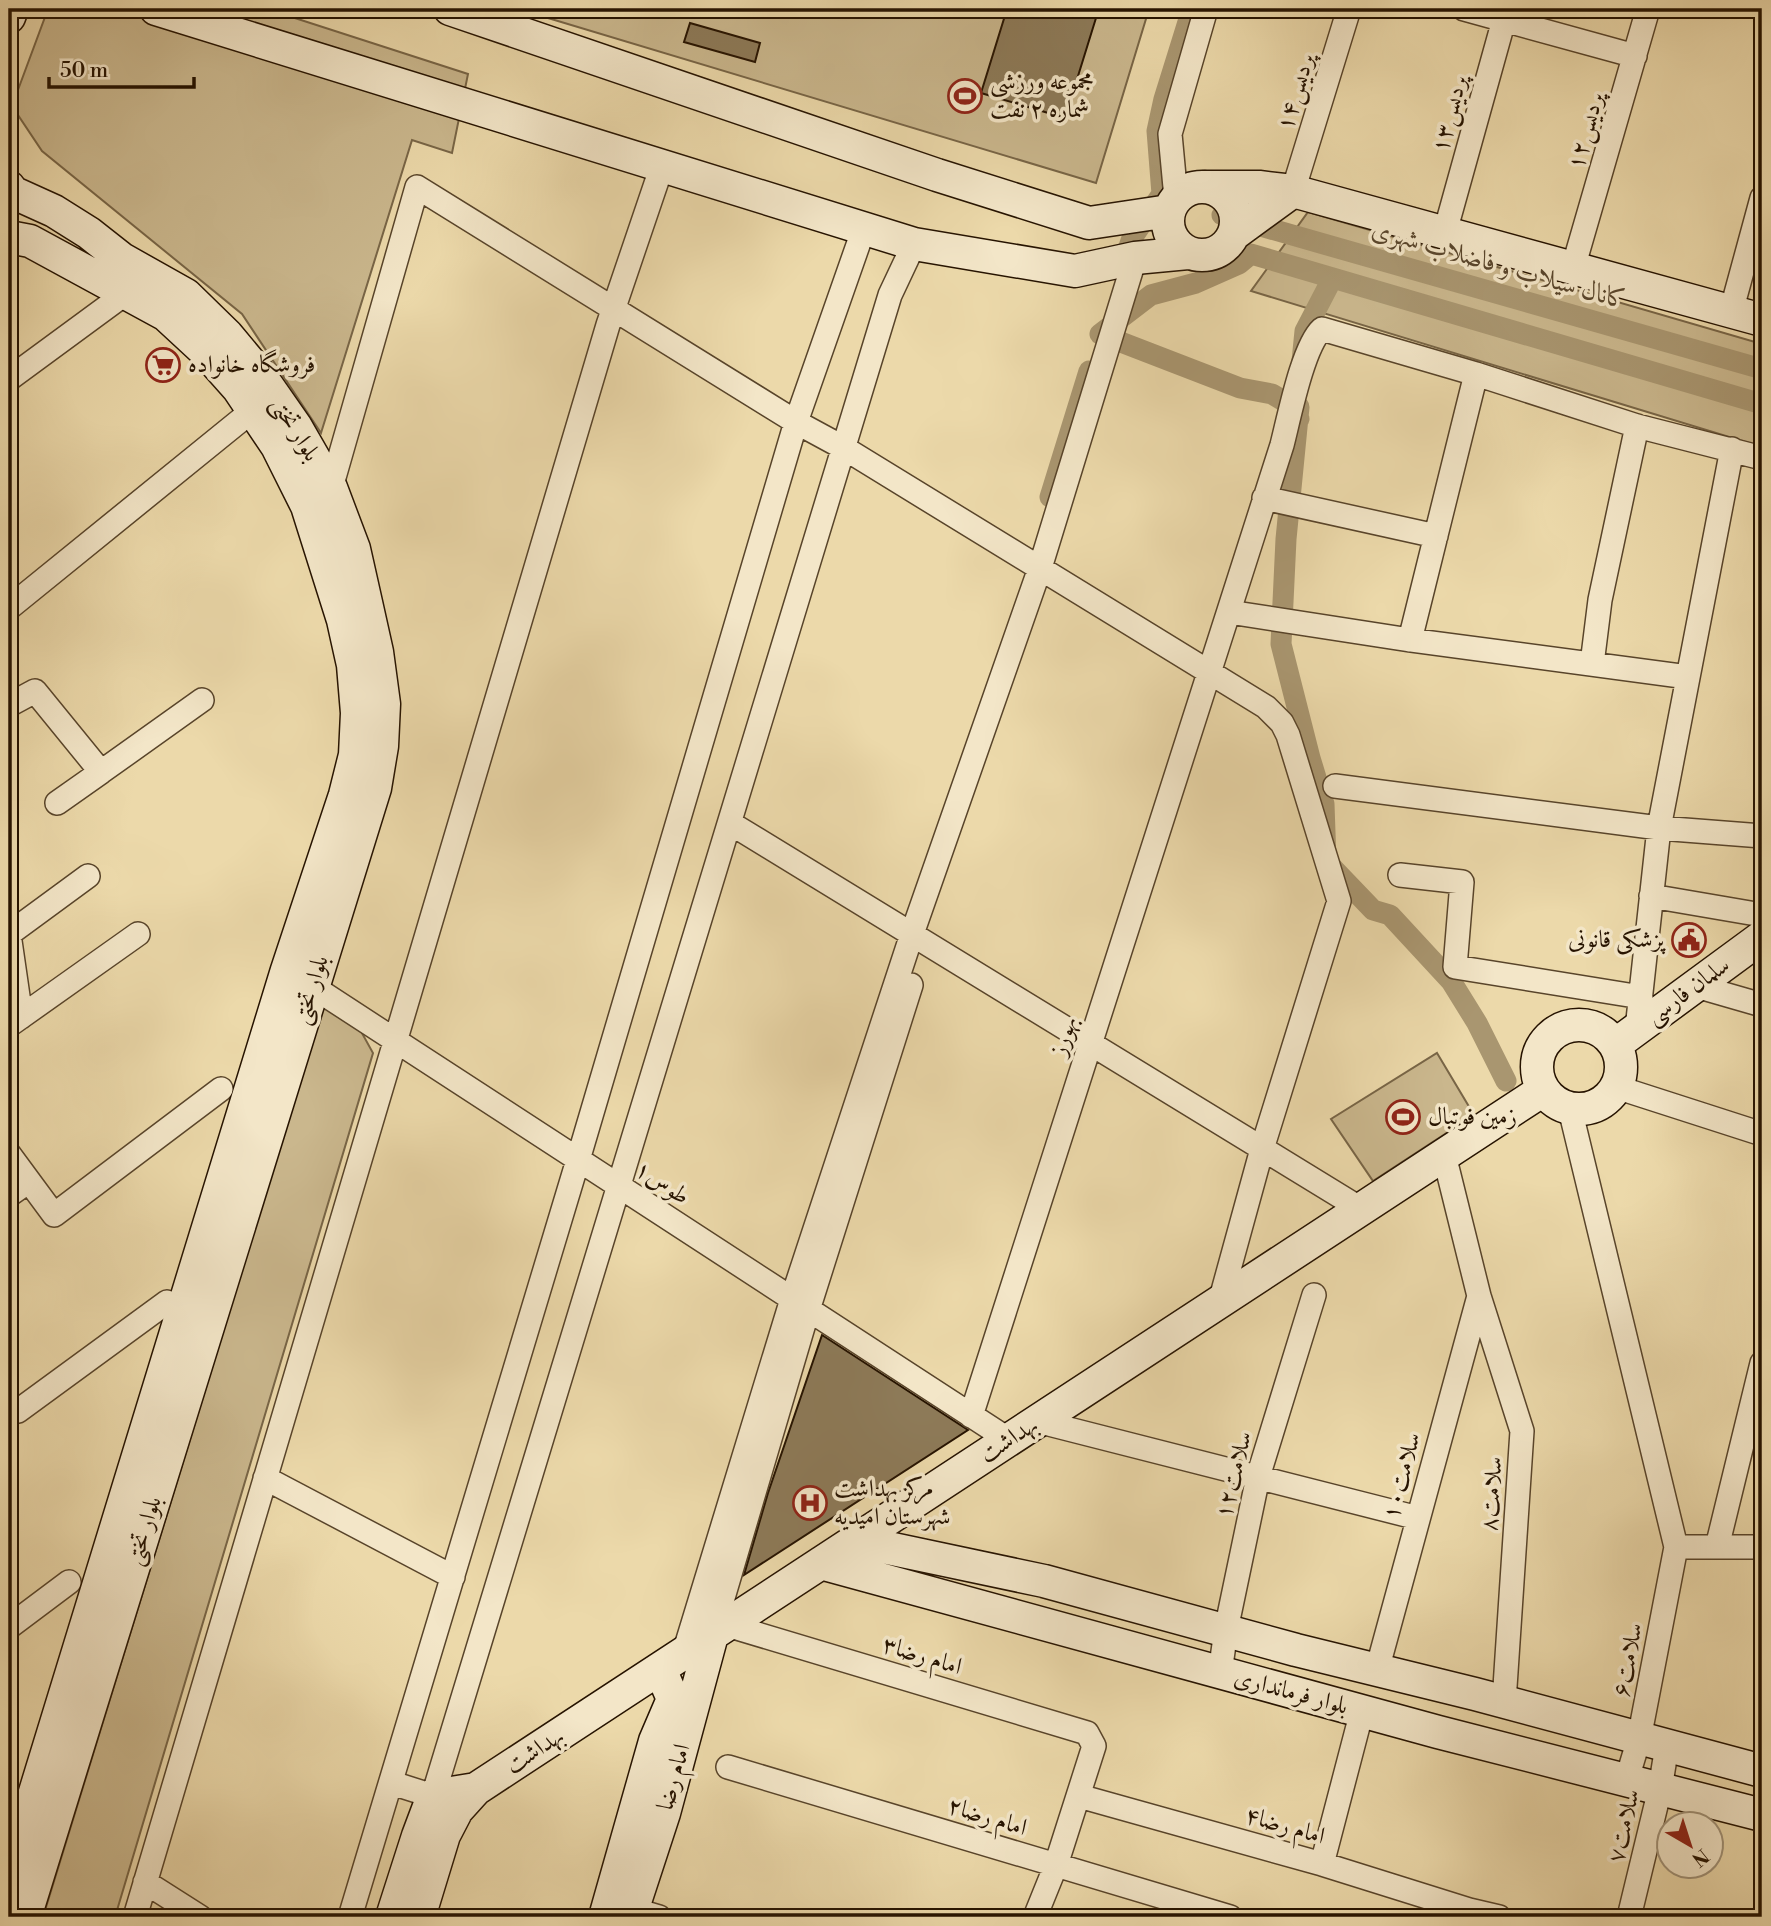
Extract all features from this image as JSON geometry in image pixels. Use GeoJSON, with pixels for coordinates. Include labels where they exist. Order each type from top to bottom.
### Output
{"type":"FeatureCollection","features":[{"type":"Feature","properties":{"kind":"street"},"geometry":{"type":"LineString","coordinates":[[9,17],[12,9]]}},
{"type":"Feature","properties":{"kind":"street"},"geometry":{"type":"LineString","coordinates":[[156,9],[914,244],[1075,271],[1135,258],[1188,253],[1201,256],[1215,254],[1227,246],[1234,234],[1237,218],[1232,203],[1220,191],[1089,223],[937,175],[450,9]]}},
{"type":"Feature","properties":{"kind":"street"},"geometry":{"type":"LineString","coordinates":[[1188,253],[1176,244],[1167,223],[1183,199],[1170,134],[1206,9]]}},
{"type":"Feature","properties":{"kind":"street","name":"پردیس۱۴"},"geometry":{"type":"LineString","coordinates":[[1293,191],[1349,9]]}},
{"type":"Feature","properties":{"kind":"street"},"geometry":{"type":"LineString","coordinates":[[1464,9],[1505,14],[1635,55]]}},
{"type":"Feature","properties":{"kind":"street","name":"پردیس۱۲"},"geometry":{"type":"LineString","coordinates":[[1573,268],[1648,9]]}},
{"type":"Feature","properties":{"kind":"street","name":"پردیس۱۳"},"geometry":{"type":"LineString","coordinates":[[1445,232],[1505,14]]}},
{"type":"Feature","properties":{"kind":"street"},"geometry":{"type":"LineString","coordinates":[[135,1917],[613,309],[662,166]]}},
{"type":"Feature","properties":{"kind":"street","name":"بلوار تختی"},"geometry":{"type":"LineString","coordinates":[[9,187],[12,192],[54,211],[89,233],[122,259],[186,295],[227,335],[257,371],[296,427],[331,488],[354,549],[377,652],[383,714],[382,746],[375,788],[300,978],[9,1877]]}},
{"type":"Feature","properties":{"kind":"street"},"geometry":{"type":"LineString","coordinates":[[331,488],[417,187],[796,422],[844,448],[1266,707],[1282,723],[1288,735],[1339,901],[1262,1149],[1220,1301]]}},
{"type":"Feature","properties":{"kind":"street"},"geometry":{"type":"LineString","coordinates":[[1183,199],[1259,187],[1293,191],[1762,320]]}},
{"type":"Feature","properties":{"kind":"street"},"geometry":{"type":"LineString","coordinates":[[1234,234],[1293,191]]}},
{"type":"Feature","properties":{"kind":"street"},"geometry":{"type":"LineString","coordinates":[[1731,312],[1762,198]]}},
{"type":"Feature","properties":{"kind":"street"},"geometry":{"type":"LineString","coordinates":[[350,1917],[796,422],[864,228]]}},
{"type":"Feature","properties":{"kind":"street","name":"بلوار تختی"},"geometry":{"type":"LineString","coordinates":[[9,237],[30,241],[166,315],[206,352],[238,388],[277,446],[307,506],[344,620],[354,665],[357,713],[355,755],[300,978],[25,1917]]}},
{"type":"Feature","properties":{"kind":"street"},"geometry":{"type":"LineString","coordinates":[[392,1917],[433,1796],[890,295],[914,244]]}},
{"type":"Feature","properties":{"kind":"street"},"geometry":{"type":"LineString","coordinates":[[672,1661],[800,1304],[1040,568],[1135,258]]}},
{"type":"Feature","properties":{"kind":"street"},"geometry":{"type":"LineString","coordinates":[[9,379],[126,293]]}},
{"type":"Feature","properties":{"kind":"street","name":"بهورز"},"geometry":{"type":"LineString","coordinates":[[971,1416],[1315,335],[1322,329],[1476,374]]}},
{"type":"Feature","properties":{"kind":"street"},"geometry":{"type":"LineString","coordinates":[[1410,640],[1476,374],[1637,426],[1762,458]]}},
{"type":"Feature","properties":{"kind":"street"},"geometry":{"type":"LineString","coordinates":[[9,608],[253,410]]}},
{"type":"Feature","properties":{"kind":"street"},"geometry":{"type":"LineString","coordinates":[[1592,664],[1600,600],[1637,426]]}},
{"type":"Feature","properties":{"kind":"street"},"geometry":{"type":"LineString","coordinates":[[1626,1037],[1608,1036],[1588,1026],[1566,1027],[1556,1032],[1541,1048],[1538,1058],[1538,1080],[1543,1090],[1550,1099],[1570,1109],[1591,1108],[1610,1096],[1616,1087],[1626,1037],[1640,997],[1659,828],[1732,449]]}},
{"type":"Feature","properties":{"kind":"street"},"geometry":{"type":"LineString","coordinates":[[1264,498],[1436,536]]}},
{"type":"Feature","properties":{"kind":"street"},"geometry":{"type":"LineString","coordinates":[[1229,612],[1410,640],[1688,677]]}},
{"type":"Feature","properties":{"kind":"street"},"geometry":{"type":"LineString","coordinates":[[9,705],[35,691],[101,772]]}},
{"type":"Feature","properties":{"kind":"street"},"geometry":{"type":"LineString","coordinates":[[57,803],[202,700]]}},
{"type":"Feature","properties":{"kind":"street"},"geometry":{"type":"LineString","coordinates":[[1335,786],[1659,828],[1762,836]]}},
{"type":"Feature","properties":{"kind":"street"},"geometry":{"type":"LineString","coordinates":[[730,823],[1361,1209]]}},
{"type":"Feature","properties":{"kind":"street"},"geometry":{"type":"LineString","coordinates":[[1400,875],[1462,882],[1455,967],[1640,997]]}},
{"type":"Feature","properties":{"kind":"street"},"geometry":{"type":"LineString","coordinates":[[15,1022],[9,934],[88,876]]}},
{"type":"Feature","properties":{"kind":"street"},"geometry":{"type":"LineString","coordinates":[[1651,896],[1762,915]]}},
{"type":"Feature","properties":{"kind":"street"},"geometry":{"type":"LineString","coordinates":[[15,1022],[138,933]]}},
{"type":"Feature","properties":{"kind":"street","name":"سلمان فارسی"},"geometry":{"type":"LineString","coordinates":[[1626,1037],[1762,937]]}},
{"type":"Feature","properties":{"kind":"street","name":"طوس۱"},"geometry":{"type":"LineString","coordinates":[[300,978],[1009,1440]]}},
{"type":"Feature","properties":{"kind":"street"},"geometry":{"type":"LineString","coordinates":[[1696,986],[1762,1005]]}},
{"type":"Feature","properties":{"kind":"street"},"geometry":{"type":"LineString","coordinates":[[1616,1087],[1762,1134]]}},
{"type":"Feature","properties":{"kind":"street"},"geometry":{"type":"LineString","coordinates":[[9,1154],[54,1215],[221,1089]]}},
{"type":"Feature","properties":{"kind":"street","name":"بهداشت"},"geometry":{"type":"LineString","coordinates":[[433,1796],[476,1789],[1543,1090]]}},
{"type":"Feature","properties":{"kind":"street"},"geometry":{"type":"LineString","coordinates":[[1570,1109],[1676,1547],[1762,1547]]}},
{"type":"Feature","properties":{"kind":"street","name":"سلامت۸"},"geometry":{"type":"LineString","coordinates":[[1444,1155],[1479,1296],[1522,1432],[1504,1702]]}},
{"type":"Feature","properties":{"kind":"street"},"geometry":{"type":"LineString","coordinates":[[9,1195],[29,1181]]}},
{"type":"Feature","properties":{"kind":"street","name":"سلامت۱۲"},"geometry":{"type":"LineString","coordinates":[[1220,1672],[1226,1630],[1258,1477],[1314,1294]]}},
{"type":"Feature","properties":{"kind":"street","name":"سلامت۱۰"},"geometry":{"type":"LineString","coordinates":[[1377,1670],[1479,1296]]}},
{"type":"Feature","properties":{"kind":"street"},"geometry":{"type":"LineString","coordinates":[[9,1412],[18,1411],[167,1302]]}},
{"type":"Feature","properties":{"kind":"street"},"geometry":{"type":"LineString","coordinates":[[719,1630],[800,1304]]}},
{"type":"Feature","properties":{"kind":"street"},"geometry":{"type":"LineString","coordinates":[[1717,1547],[1762,1363]]}},
{"type":"Feature","properties":{"kind":"street"},"geometry":{"type":"LineString","coordinates":[[1037,1421],[1418,1518]]}},
{"type":"Feature","properties":{"kind":"street"},"geometry":{"type":"LineString","coordinates":[[265,1478],[453,1577]]}},
{"type":"Feature","properties":{"kind":"street","name":"بلوار فرمانداری"},"geometry":{"type":"LineString","coordinates":[[855,1541],[1044,1581],[1762,1771]]}},
{"type":"Feature","properties":{"kind":"street","name":"سلامت۶"},"geometry":{"type":"LineString","coordinates":[[1626,1782],[1653,1743],[1676,1547]]}},
{"type":"Feature","properties":{"kind":"street","name":"بلوار فرمانداری"},"geometry":{"type":"LineString","coordinates":[[821,1563],[1626,1782],[1762,1815]]}},
{"type":"Feature","properties":{"kind":"street"},"geometry":{"type":"LineString","coordinates":[[9,1627],[69,1582]]}},
{"type":"Feature","properties":{"kind":"street","name":"امام رضا۳"},"geometry":{"type":"LineString","coordinates":[[719,1630],[1087,1733],[1094,1746],[1079,1796]]}},
{"type":"Feature","properties":{"kind":"street","name":"امام رضا"},"geometry":{"type":"LineString","coordinates":[[631,1915],[719,1630]]}},
{"type":"Feature","properties":{"kind":"street","name":"امام رضا"},"geometry":{"type":"LineString","coordinates":[[631,1915],[654,1741],[673,1699],[672,1661]]}},
{"type":"Feature","properties":{"kind":"street"},"geometry":{"type":"LineString","coordinates":[[1322,1864],[1362,1711]]}},
{"type":"Feature","properties":{"kind":"street","name":"سلامت۷"},"geometry":{"type":"LineString","coordinates":[[1629,1917],[1660,1790],[1653,1743]]}},
{"type":"Feature","properties":{"kind":"street","name":"امام رضا۲"},"geometry":{"type":"LineString","coordinates":[[728,1767],[1230,1917]]}},
{"type":"Feature","properties":{"kind":"street"},"geometry":{"type":"LineString","coordinates":[[392,1783],[433,1796]]}},
{"type":"Feature","properties":{"kind":"street"},"geometry":{"type":"LineString","coordinates":[[419,1917],[444,1835],[457,1810],[476,1789]]}},
{"type":"Feature","properties":{"kind":"street"},"geometry":{"type":"LineString","coordinates":[[1035,1917],[1079,1796]]}},
{"type":"Feature","properties":{"kind":"street","name":"امام رضا۴"},"geometry":{"type":"LineString","coordinates":[[1079,1796],[1322,1864],[1470,1914],[1499,1917]]}},
{"type":"Feature","properties":{"kind":"street"},"geometry":{"type":"LineString","coordinates":[[145,1882],[200,1917]]}},
{"type":"Feature","properties":{"kind":"shaded area"},"geometry":{"type":"Polygon","coordinates":[[[48,9],[267,9],[468,74],[452,153],[412,140],[321,433],[242,314],[42,151],[12,106],[48,9]]]}},
{"type":"Feature","properties":{"kind":"shaded area","name":"مجموعه ورزشی شماره ۲ نفت"},"geometry":{"type":"Polygon","coordinates":[[[518,9],[1149,9],[1096,183],[518,9]]]}},
{"type":"Feature","properties":{"kind":"shaded area"},"geometry":{"type":"Polygon","coordinates":[[[1308,212],[1762,344],[1762,447],[1251,291],[1308,212]]]}},
{"type":"Feature","properties":{"kind":"shaded area"},"geometry":{"type":"Polygon","coordinates":[[[326,997],[352,1015],[373,1053],[115,1917],[43,1917],[326,997]]]}},
{"type":"Feature","properties":{"kind":"shaded area","name":"زمین فوتبال"},"geometry":{"type":"Polygon","coordinates":[[[1437,1053],[1474,1115],[1373,1181],[1331,1119],[1437,1053]]]}},
{"type":"Feature","properties":{"kind":"building"},"geometry":{"type":"Polygon","coordinates":[[[1007,9],[1066,9],[1096,18],[1065,118],[981,93],[1007,9]]]}},
{"type":"Feature","properties":{"kind":"building"},"geometry":{"type":"Polygon","coordinates":[[[690,23],[760,43],[755,62],[684,42],[690,23]]]}},
{"type":"Feature","properties":{"kind":"building","name":"مرکز بهداشت شهرستان امیدیه"},"geometry":{"type":"Polygon","coordinates":[[[822,1335],[968,1430],[744,1575],[768,1493],[822,1335]]]}},
{"type":"Feature","properties":{"kind":"waterway","name":"کانال سیلاب و فاضلاب شهری"},"geometry":{"type":"LineString","coordinates":[[1121,270],[1132,238],[1162,194],[1157,131],[1192,9]]}},
{"type":"Feature","properties":{"kind":"waterway","name":"کانال سیلاب و فاضلاب شهری"},"geometry":{"type":"LineString","coordinates":[[1222,215],[1762,369]]}},
{"type":"Feature","properties":{"kind":"waterway","name":"کانال سیلاب و فاضلاب شهری"},"geometry":{"type":"LineString","coordinates":[[1299,419],[1287,403],[1272,394],[1240,388],[1100,334],[1151,295],[1196,283],[1239,264],[1251,254],[1762,404]]}},
{"type":"Feature","properties":{"kind":"waterway","name":"کانال سیلاب و فاضلاب شهری"},"geometry":{"type":"LineString","coordinates":[[1302,361],[1305,331],[1332,279]]}},
{"type":"Feature","properties":{"kind":"waterway","name":"کانال سیلاب و فاضلاب شهری"},"geometry":{"type":"LineString","coordinates":[[1050,497],[1089,371]]}},
{"type":"Feature","properties":{"kind":"waterway","name":"کانال سیلاب و فاضلاب شهری"},"geometry":{"type":"LineString","coordinates":[[1299,407],[1286,539],[1281,644],[1324,804],[1326,861],[1373,910],[1390,915],[1451,981],[1477,1023],[1506,1081]]}},
{"type":"Feature","properties":{"kind":"place","name":"مجموعه ورزشی شماره ۲ نفت"},"geometry":{"type":"Point","coordinates":[965,96]}},
{"type":"Feature","properties":{"kind":"place","name":"فروشگاه خانواده"},"geometry":{"type":"Point","coordinates":[163,365]}},
{"type":"Feature","properties":{"kind":"place","name":"پزشکی قانونی"},"geometry":{"type":"Point","coordinates":[1689,940]}},
{"type":"Feature","properties":{"kind":"place","name":"زمین فوتبال"},"geometry":{"type":"Point","coordinates":[1403,1117]}},
{"type":"Feature","properties":{"kind":"place","name":"مرکز بهداشت شهرستان امیدیه"},"geometry":{"type":"Point","coordinates":[810,1503]}}]}
